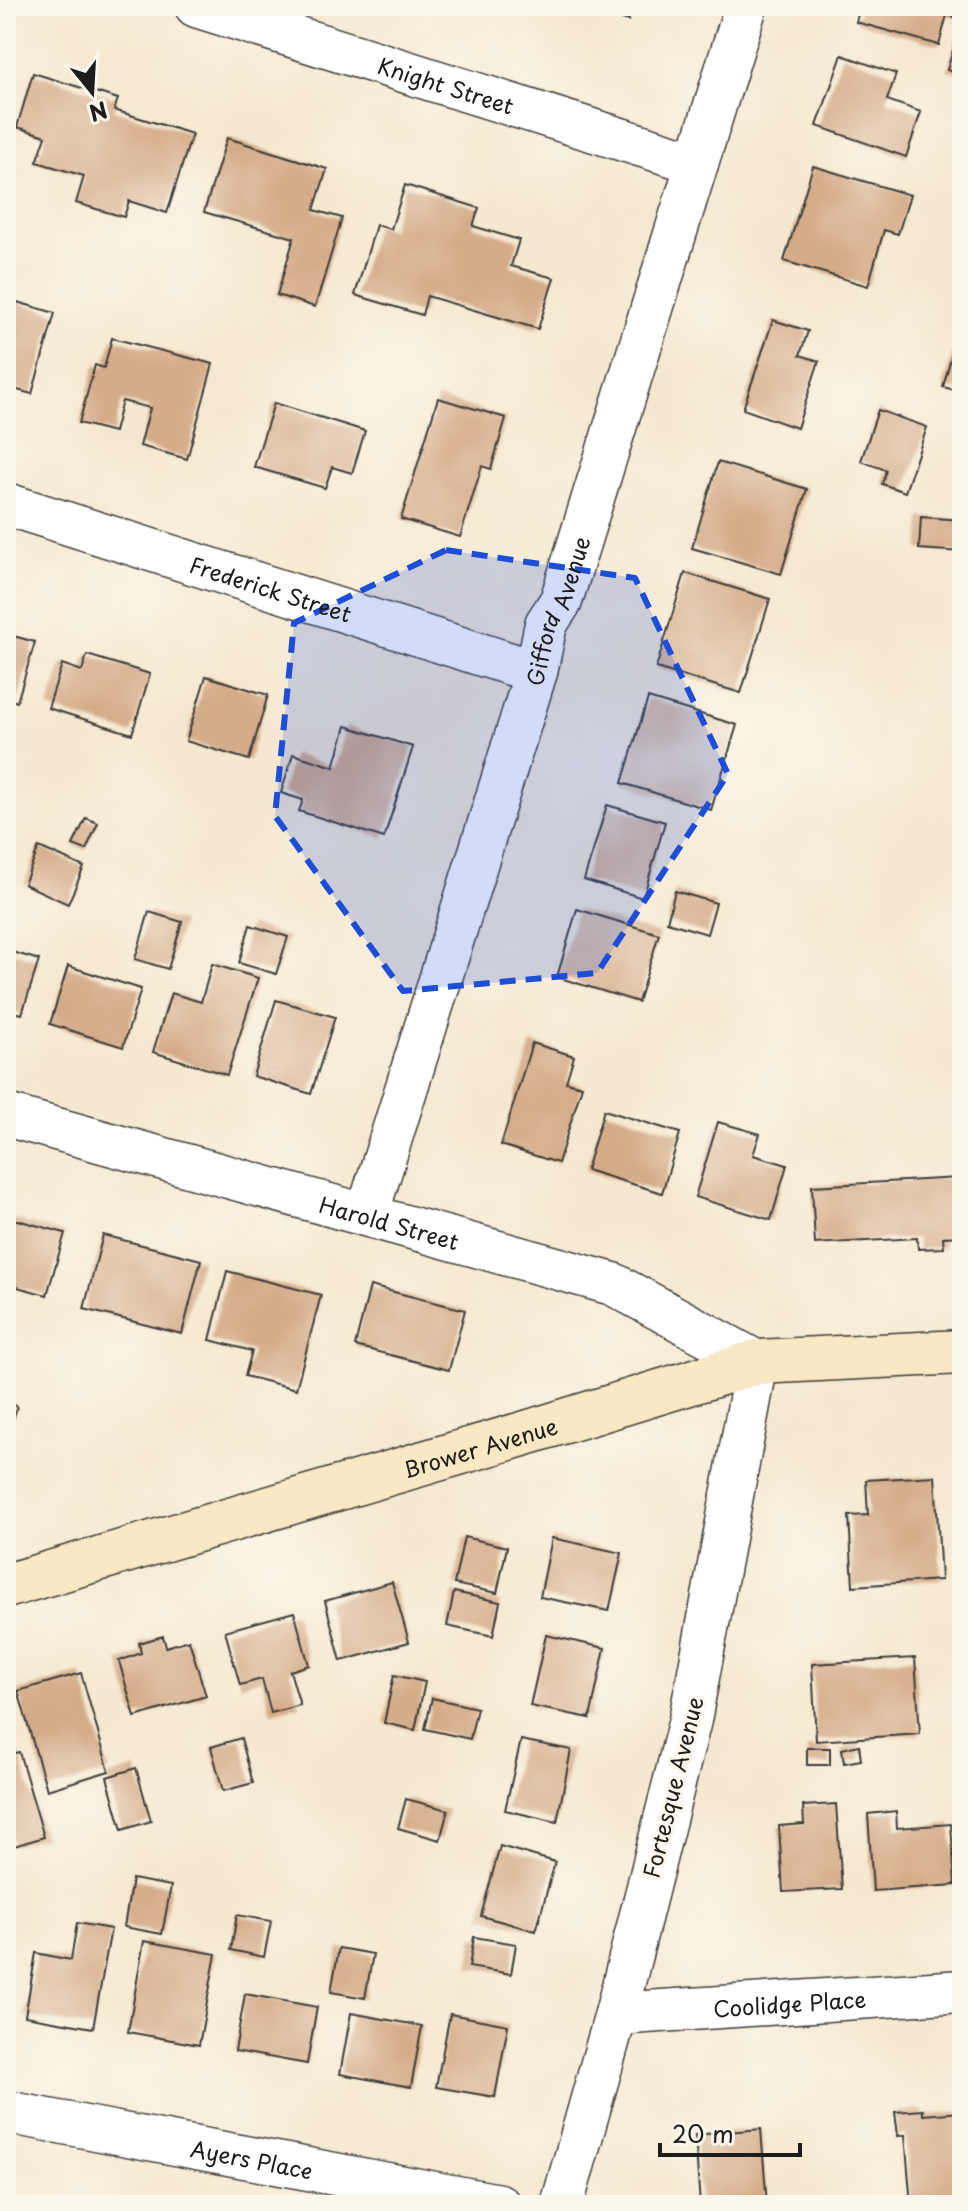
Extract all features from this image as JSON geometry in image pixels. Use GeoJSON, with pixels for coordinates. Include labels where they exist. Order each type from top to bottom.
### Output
{"type":"FeatureCollection","features":[{"type":"Feature","properties":{"kind":"main road","name":"Brower Avenue"},"geometry":{"type":"LineString","coordinates":[[6,1586],[757,1362],[962,1352]]}},
{"type":"Feature","properties":{"kind":"street","name":"Knight Street"},"geometry":{"type":"LineString","coordinates":[[196,6],[697,163]]}},
{"type":"Feature","properties":{"kind":"street","name":"Gifford Avenue"},"geometry":{"type":"LineString","coordinates":[[367,1215],[536,672],[546,624],[561,601],[746,6]]}},
{"type":"Feature","properties":{"kind":"street","name":"Frederick Street"},"geometry":{"type":"LineString","coordinates":[[6,504],[536,672]]}},
{"type":"Feature","properties":{"kind":"street","name":"Harold Street"},"geometry":{"type":"LineString","coordinates":[[6,1115],[613,1284],[757,1362]]}},
{"type":"Feature","properties":{"kind":"street","name":"Fortesque Avenue"},"geometry":{"type":"LineString","coordinates":[[562,2205],[616,2014],[690,1720],[757,1362]]}},
{"type":"Feature","properties":{"kind":"street","name":"Coolidge Place"},"geometry":{"type":"LineString","coordinates":[[616,2014],[962,1991]]}},
{"type":"Feature","properties":{"kind":"street","name":"Ayers Place"},"geometry":{"type":"LineString","coordinates":[[6,2112],[499,2205]]}},
{"type":"Feature","properties":{"kind":"highlighted area"},"geometry":{"type":"Polygon","coordinates":[[[446,550],[635,578],[728,774],[597,973],[403,991],[275,816],[294,623],[446,550]]]}},
{"type":"Feature","properties":{"kind":"building"},"geometry":{"type":"Polygon","coordinates":[[[582,6],[633,6],[628,21],[582,6]]]}},
{"type":"Feature","properties":{"kind":"building"},"geometry":{"type":"Polygon","coordinates":[[[860,6],[961,6],[957,18],[947,15],[939,45],[856,22],[860,6]]]}},
{"type":"Feature","properties":{"kind":"building"},"geometry":{"type":"Polygon","coordinates":[[[957,37],[962,39],[962,75],[947,70],[957,37]]]}},
{"type":"Feature","properties":{"kind":"building"},"geometry":{"type":"Polygon","coordinates":[[[842,55],[896,74],[887,100],[921,112],[906,157],[817,126],[842,55]]]}},
{"type":"Feature","properties":{"kind":"building"},"geometry":{"type":"Polygon","coordinates":[[[33,73],[118,99],[114,110],[192,134],[167,213],[129,201],[124,217],[76,203],[84,176],[37,162],[46,136],[17,127],[33,73]]]}},
{"type":"Feature","properties":{"kind":"building"},"geometry":{"type":"Polygon","coordinates":[[[227,138],[327,169],[314,210],[342,218],[315,307],[277,295],[294,238],[204,212],[227,138]]]}},
{"type":"Feature","properties":{"kind":"building"},"geometry":{"type":"Polygon","coordinates":[[[813,166],[910,195],[898,234],[884,230],[868,286],[784,261],[813,166]]]}},
{"type":"Feature","properties":{"kind":"building"},"geometry":{"type":"Polygon","coordinates":[[[405,185],[479,208],[473,226],[519,240],[511,266],[554,278],[538,329],[427,296],[422,315],[355,295],[376,225],[391,229],[405,185]]]}},
{"type":"Feature","properties":{"kind":"building"},"geometry":{"type":"Polygon","coordinates":[[[17,302],[55,313],[32,394],[6,387],[6,327],[10,328],[17,302]]]}},
{"type":"Feature","properties":{"kind":"building"},"geometry":{"type":"Polygon","coordinates":[[[773,320],[808,331],[800,355],[819,361],[797,428],[743,409],[773,320]]]}},
{"type":"Feature","properties":{"kind":"building"},"geometry":{"type":"Polygon","coordinates":[[[112,338],[213,364],[187,459],[140,446],[150,408],[122,401],[114,432],[79,423],[95,365],[104,368],[112,338]]]}},
{"type":"Feature","properties":{"kind":"building"},"geometry":{"type":"Polygon","coordinates":[[[952,354],[962,357],[962,392],[943,387],[952,354]]]}},
{"type":"Feature","properties":{"kind":"building"},"geometry":{"type":"Polygon","coordinates":[[[438,398],[506,418],[491,469],[482,466],[460,537],[401,519],[438,398]]]}},
{"type":"Feature","properties":{"kind":"building"},"geometry":{"type":"Polygon","coordinates":[[[274,403],[365,431],[352,473],[332,467],[325,488],[254,467],[274,403]]]}},
{"type":"Feature","properties":{"kind":"building"},"geometry":{"type":"Polygon","coordinates":[[[878,410],[927,427],[905,492],[882,484],[886,470],[861,461],[878,410]]]}},
{"type":"Feature","properties":{"kind":"building"},"geometry":{"type":"Polygon","coordinates":[[[718,462],[807,489],[781,574],[692,548],[718,462]]]}},
{"type":"Feature","properties":{"kind":"building"},"geometry":{"type":"Polygon","coordinates":[[[921,517],[962,520],[962,552],[919,549],[921,517]]]}},
{"type":"Feature","properties":{"kind":"building"},"geometry":{"type":"Polygon","coordinates":[[[685,573],[770,599],[741,693],[656,668],[685,573]]]}},
{"type":"Feature","properties":{"kind":"building"},"geometry":{"type":"Polygon","coordinates":[[[6,634],[35,642],[17,702],[6,698],[6,634]]]}},
{"type":"Feature","properties":{"kind":"building"},"geometry":{"type":"Polygon","coordinates":[[[87,655],[150,674],[132,734],[48,708],[62,664],[82,671],[87,655]]]}},
{"type":"Feature","properties":{"kind":"building"},"geometry":{"type":"Polygon","coordinates":[[[206,676],[268,695],[249,760],[186,741],[206,676]]]}},
{"type":"Feature","properties":{"kind":"building"},"geometry":{"type":"Polygon","coordinates":[[[648,698],[737,725],[711,810],[622,783],[648,698]]]}},
{"type":"Feature","properties":{"kind":"building"},"geometry":{"type":"Polygon","coordinates":[[[346,726],[413,747],[384,838],[299,811],[303,800],[281,793],[293,754],[334,767],[346,726]]]}},
{"type":"Feature","properties":{"kind":"building"},"geometry":{"type":"Polygon","coordinates":[[[607,805],[665,822],[643,898],[584,880],[607,805]]]}},
{"type":"Feature","properties":{"kind":"building"},"geometry":{"type":"Polygon","coordinates":[[[86,818],[98,823],[86,850],[73,845],[86,818]]]}},
{"type":"Feature","properties":{"kind":"building"},"geometry":{"type":"Polygon","coordinates":[[[39,847],[84,867],[68,904],[24,884],[39,847]]]}},
{"type":"Feature","properties":{"kind":"building"},"geometry":{"type":"Polygon","coordinates":[[[675,891],[716,903],[707,934],[667,922],[675,891]]]}},
{"type":"Feature","properties":{"kind":"building"},"geometry":{"type":"Polygon","coordinates":[[[577,909],[659,934],[638,1002],[557,977],[577,909]]]}},
{"type":"Feature","properties":{"kind":"building"},"geometry":{"type":"Polygon","coordinates":[[[149,912],[182,922],[168,969],[135,959],[149,912]]]}},
{"type":"Feature","properties":{"kind":"building"},"geometry":{"type":"Polygon","coordinates":[[[250,925],[288,937],[276,974],[239,963],[250,925]]]}},
{"type":"Feature","properties":{"kind":"building"},"geometry":{"type":"Polygon","coordinates":[[[6,950],[39,960],[22,1014],[6,1010],[6,950]]]}},
{"type":"Feature","properties":{"kind":"building"},"geometry":{"type":"Polygon","coordinates":[[[212,964],[258,978],[227,1075],[153,1052],[171,993],[201,1002],[212,964]]]}},
{"type":"Feature","properties":{"kind":"building"},"geometry":{"type":"Polygon","coordinates":[[[68,966],[141,989],[123,1047],[50,1024],[68,966]]]}},
{"type":"Feature","properties":{"kind":"building"},"geometry":{"type":"Polygon","coordinates":[[[276,1000],[335,1017],[311,1094],[253,1076],[276,1000]]]}},
{"type":"Feature","properties":{"kind":"building"},"geometry":{"type":"Polygon","coordinates":[[[532,1043],[574,1056],[566,1082],[582,1086],[558,1163],[501,1145],[532,1043]]]}},
{"type":"Feature","properties":{"kind":"building"},"geometry":{"type":"Polygon","coordinates":[[[604,1110],[680,1133],[662,1193],[586,1170],[604,1110]]]}},
{"type":"Feature","properties":{"kind":"building"},"geometry":{"type":"Polygon","coordinates":[[[718,1122],[760,1134],[753,1155],[787,1165],[771,1220],[695,1197],[718,1122]]]}},
{"type":"Feature","properties":{"kind":"building"},"geometry":{"type":"Polygon","coordinates":[[[959,1178],[961,1236],[943,1237],[944,1248],[918,1249],[917,1238],[815,1244],[812,1186],[959,1178]]]}},
{"type":"Feature","properties":{"kind":"building"},"geometry":{"type":"Polygon","coordinates":[[[6,1217],[65,1233],[47,1295],[6,1284],[6,1217]]]}},
{"type":"Feature","properties":{"kind":"building"},"geometry":{"type":"Polygon","coordinates":[[[103,1235],[201,1260],[182,1334],[84,1309],[103,1235]]]}},
{"type":"Feature","properties":{"kind":"building"},"geometry":{"type":"Polygon","coordinates":[[[227,1271],[321,1295],[296,1389],[245,1376],[252,1351],[210,1340],[227,1271]]]}},
{"type":"Feature","properties":{"kind":"building"},"geometry":{"type":"Polygon","coordinates":[[[370,1286],[465,1310],[449,1370],[355,1346],[370,1286]]]}},
{"type":"Feature","properties":{"kind":"building"},"geometry":{"type":"Polygon","coordinates":[[[6,1402],[17,1406],[7,1440],[6,1440],[6,1402]]]}},
{"type":"Feature","properties":{"kind":"building"},"geometry":{"type":"Polygon","coordinates":[[[935,1476],[941,1580],[853,1586],[849,1516],[868,1515],[866,1480],[935,1476]]]}},
{"type":"Feature","properties":{"kind":"building"},"geometry":{"type":"Polygon","coordinates":[[[464,1537],[507,1547],[497,1593],[454,1584],[464,1537]]]}},
{"type":"Feature","properties":{"kind":"building"},"geometry":{"type":"Polygon","coordinates":[[[552,1538],[622,1553],[609,1611],[540,1597],[552,1538]]]}},
{"type":"Feature","properties":{"kind":"building"},"geometry":{"type":"Polygon","coordinates":[[[392,1582],[409,1642],[341,1661],[325,1601],[392,1582]]]}},
{"type":"Feature","properties":{"kind":"building"},"geometry":{"type":"Polygon","coordinates":[[[454,1592],[500,1602],[493,1636],[447,1626],[454,1592]]]}},
{"type":"Feature","properties":{"kind":"building"},"geometry":{"type":"Polygon","coordinates":[[[294,1612],[309,1665],[290,1671],[300,1705],[271,1713],[262,1679],[240,1685],[225,1631],[294,1612]]]}},
{"type":"Feature","properties":{"kind":"building"},"geometry":{"type":"Polygon","coordinates":[[[546,1635],[605,1648],[590,1718],[530,1706],[546,1635]]]}},
{"type":"Feature","properties":{"kind":"building"},"geometry":{"type":"Polygon","coordinates":[[[163,1636],[166,1647],[189,1640],[206,1696],[135,1717],[119,1661],[141,1653],[139,1643],[163,1636]]]}},
{"type":"Feature","properties":{"kind":"building"},"geometry":{"type":"Polygon","coordinates":[[[915,1658],[920,1734],[816,1741],[812,1664],[915,1658]]]}},
{"type":"Feature","properties":{"kind":"building"},"geometry":{"type":"Polygon","coordinates":[[[81,1673],[109,1771],[47,1790],[18,1691],[81,1673]]]}},
{"type":"Feature","properties":{"kind":"building"},"geometry":{"type":"Polygon","coordinates":[[[394,1675],[425,1682],[415,1730],[384,1723],[394,1675]]]}},
{"type":"Feature","properties":{"kind":"building"},"geometry":{"type":"Polygon","coordinates":[[[432,1698],[477,1708],[470,1739],[425,1729],[432,1698]]]}},
{"type":"Feature","properties":{"kind":"building"},"geometry":{"type":"Polygon","coordinates":[[[241,1738],[253,1783],[223,1791],[211,1747],[241,1738]]]}},
{"type":"Feature","properties":{"kind":"building"},"geometry":{"type":"Polygon","coordinates":[[[521,1740],[571,1750],[557,1822],[505,1810],[521,1740]]]}},
{"type":"Feature","properties":{"kind":"building"},"geometry":{"type":"Polygon","coordinates":[[[859,1745],[861,1760],[844,1763],[842,1749],[859,1745]]]}},
{"type":"Feature","properties":{"kind":"building"},"geometry":{"type":"Polygon","coordinates":[[[807,1748],[830,1748],[830,1765],[807,1765],[807,1748]]]}},
{"type":"Feature","properties":{"kind":"building"},"geometry":{"type":"Polygon","coordinates":[[[19,1752],[44,1837],[14,1846],[6,1818],[6,1755],[19,1752]]]}},
{"type":"Feature","properties":{"kind":"building"},"geometry":{"type":"Polygon","coordinates":[[[136,1768],[151,1821],[122,1830],[107,1777],[136,1768]]]}},
{"type":"Feature","properties":{"kind":"building"},"geometry":{"type":"Polygon","coordinates":[[[406,1799],[448,1810],[440,1840],[398,1828],[406,1799]]]}},
{"type":"Feature","properties":{"kind":"building"},"geometry":{"type":"Polygon","coordinates":[[[836,1804],[842,1889],[783,1892],[779,1826],[804,1824],[803,1806],[836,1804]]]}},
{"type":"Feature","properties":{"kind":"building"},"geometry":{"type":"Polygon","coordinates":[[[896,1811],[897,1828],[951,1824],[955,1885],[873,1891],[868,1814],[896,1811]]]}},
{"type":"Feature","properties":{"kind":"building"},"geometry":{"type":"Polygon","coordinates":[[[500,1846],[555,1862],[536,1931],[481,1916],[500,1846]]]}},
{"type":"Feature","properties":{"kind":"building"},"geometry":{"type":"Polygon","coordinates":[[[132,1879],[171,1886],[162,1934],[124,1927],[132,1879]]]}},
{"type":"Feature","properties":{"kind":"building"},"geometry":{"type":"Polygon","coordinates":[[[237,1915],[271,1921],[264,1957],[231,1950],[237,1915]]]}},
{"type":"Feature","properties":{"kind":"building"},"geometry":{"type":"Polygon","coordinates":[[[77,1923],[111,1929],[93,2028],[25,2016],[36,1953],[71,1960],[77,1923]]]}},
{"type":"Feature","properties":{"kind":"building"},"geometry":{"type":"Polygon","coordinates":[[[474,1937],[516,1944],[511,1974],[469,1967],[474,1937]]]}},
{"type":"Feature","properties":{"kind":"building"},"geometry":{"type":"Polygon","coordinates":[[[144,1941],[216,1954],[199,2045],[128,2032],[144,1941]]]}},
{"type":"Feature","properties":{"kind":"building"},"geometry":{"type":"Polygon","coordinates":[[[339,1948],[373,1954],[365,1998],[331,1992],[339,1948]]]}},
{"type":"Feature","properties":{"kind":"building"},"geometry":{"type":"Polygon","coordinates":[[[245,1994],[317,2007],[307,2064],[235,2051],[245,1994]]]}},
{"type":"Feature","properties":{"kind":"building"},"geometry":{"type":"Polygon","coordinates":[[[351,2013],[422,2026],[411,2087],[340,2074],[351,2013]]]}},
{"type":"Feature","properties":{"kind":"building"},"geometry":{"type":"Polygon","coordinates":[[[450,2014],[508,2025],[495,2097],[436,2087],[450,2014]]]}},
{"type":"Feature","properties":{"kind":"building"},"geometry":{"type":"Polygon","coordinates":[[[923,2110],[923,2115],[962,2112],[962,2205],[911,2205],[905,2135],[898,2136],[895,2112],[923,2110]]]}},
{"type":"Feature","properties":{"kind":"building"},"geometry":{"type":"Polygon","coordinates":[[[761,2129],[767,2205],[700,2205],[695,2135],[761,2129]]]}}]}
